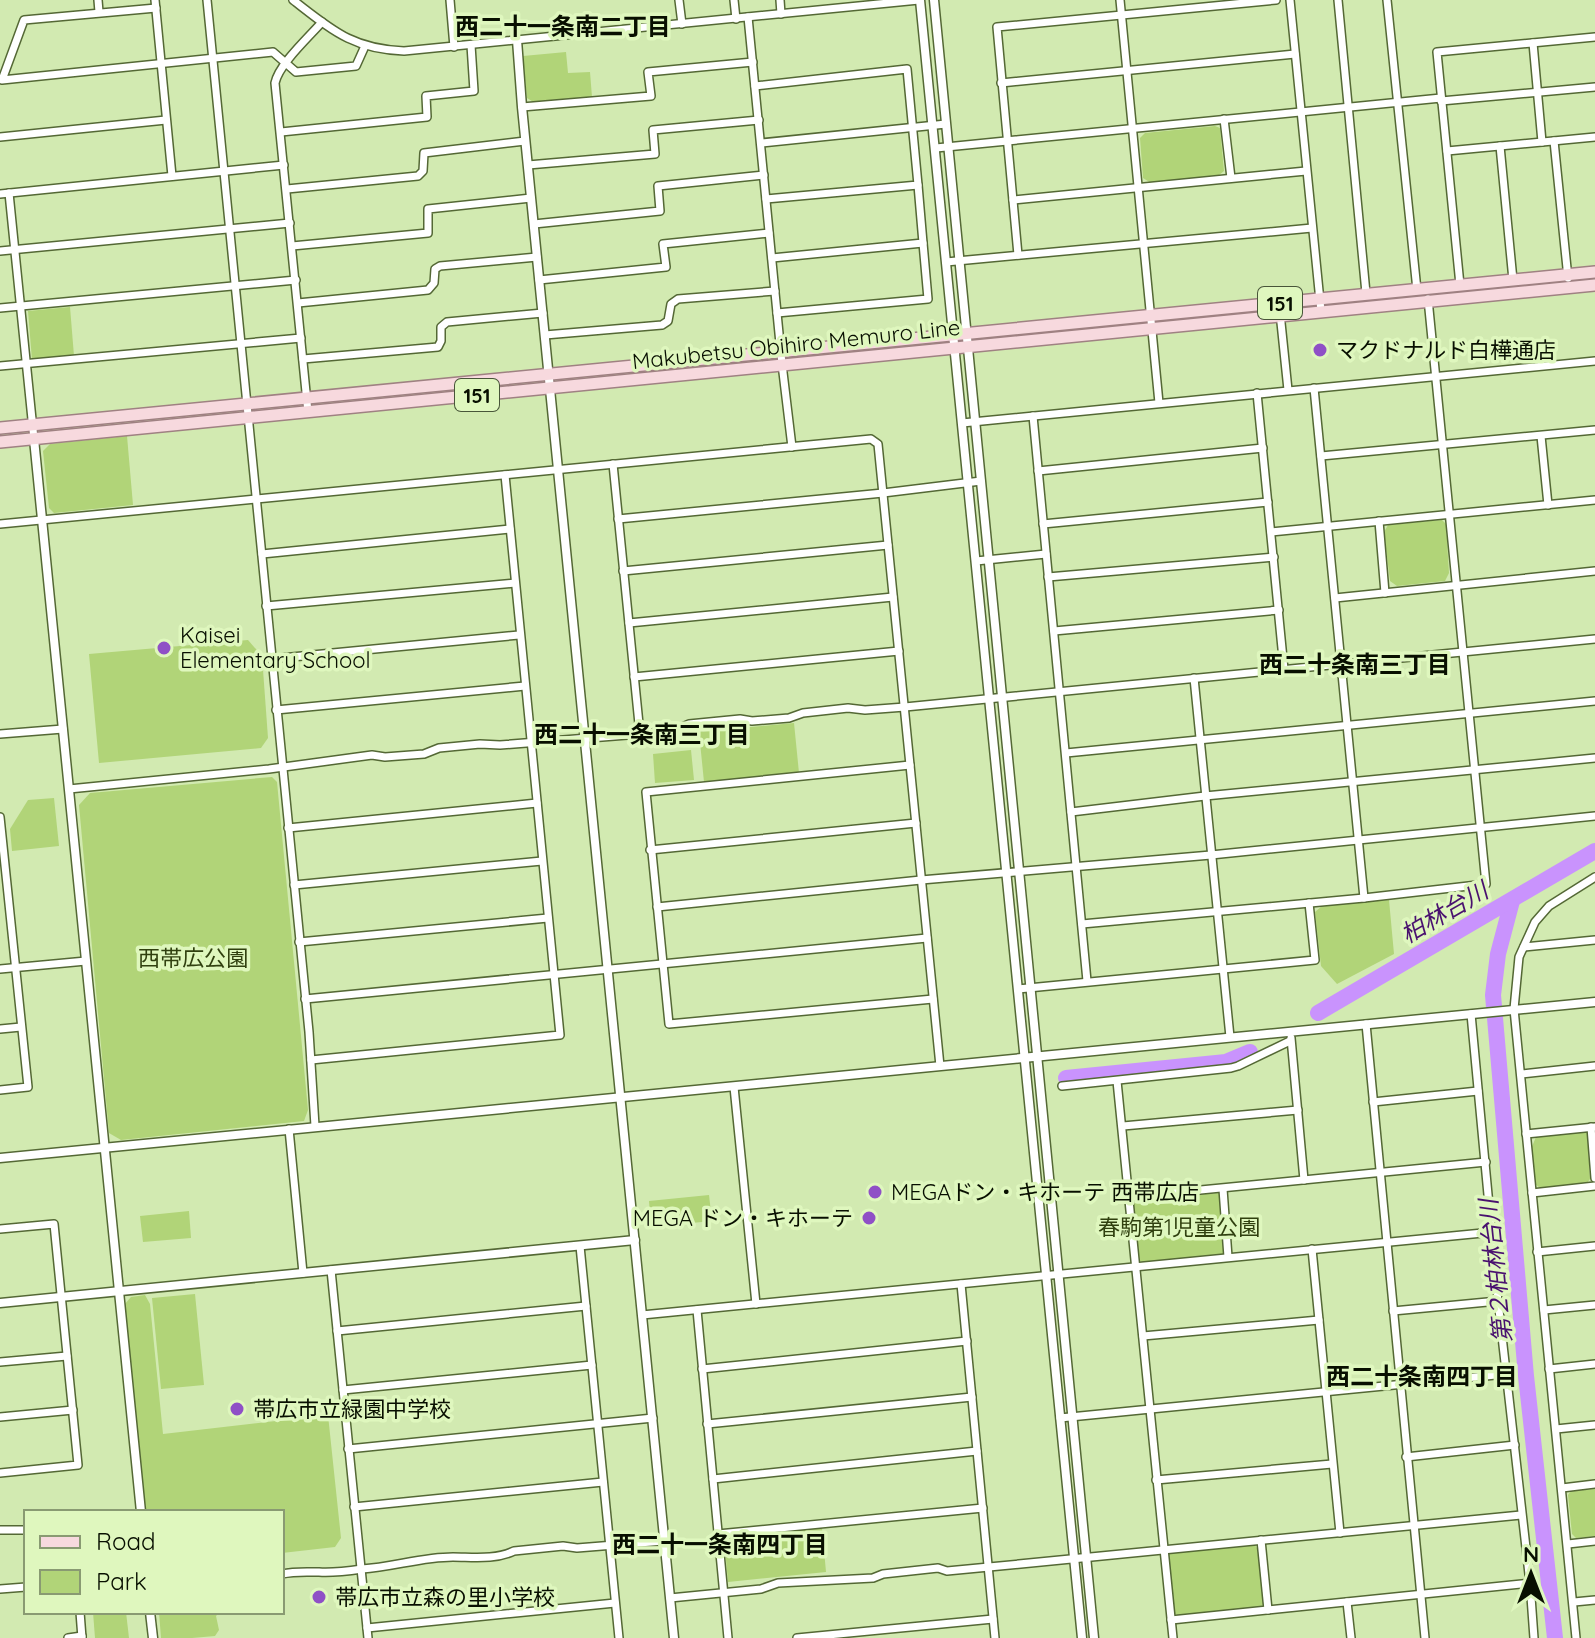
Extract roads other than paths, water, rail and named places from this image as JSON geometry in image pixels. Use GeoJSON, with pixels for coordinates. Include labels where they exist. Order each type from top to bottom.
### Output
{"type":"FeatureCollection","features":[{"type":"Feature","properties":{"kind":"main road","name":"Makubetsu Obihiro Memuro Line"},"geometry":{"type":"LineString","coordinates":[[0,428],[549,375],[967,341],[1321,305],[1424,293],[1460,285],[1595,272]]}},
{"type":"Feature","properties":{"kind":"main road","name":"Makubetsu Obihiro Memuro Line"},"geometry":{"type":"LineString","coordinates":[[1321,305],[1366,293],[1595,285]]}},
{"type":"Feature","properties":{"kind":"main road","name":"Makubetsu Obihiro Memuro Line"},"geometry":{"type":"LineString","coordinates":[[0,442],[550,388],[781,358]]}},
{"type":"Feature","properties":{"kind":"street"},"geometry":{"type":"LineString","coordinates":[[98,0],[99,12]]}},
{"type":"Feature","properties":{"kind":"street"},"geometry":{"type":"LineString","coordinates":[[207,0],[315,1126]]}},
{"type":"Feature","properties":{"kind":"street"},"geometry":{"type":"LineString","coordinates":[[293,0],[337,34],[365,46],[404,51],[736,19],[872,2],[920,0],[1082,1638]]}},
{"type":"Feature","properties":{"kind":"street"},"geometry":{"type":"LineString","coordinates":[[454,47],[450,0],[457,0]]}},
{"type":"Feature","properties":{"kind":"street"},"geometry":{"type":"LineString","coordinates":[[679,0],[682,24]]}},
{"type":"Feature","properties":{"kind":"street"},"geometry":{"type":"LineString","coordinates":[[734,0],[736,19]]}},
{"type":"Feature","properties":{"kind":"street"},"geometry":{"type":"LineString","coordinates":[[780,0],[781,14]]}},
{"type":"Feature","properties":{"kind":"street"},"geometry":{"type":"LineString","coordinates":[[826,0],[827,9]]}},
{"type":"Feature","properties":{"kind":"street"},"geometry":{"type":"LineString","coordinates":[[934,0],[1094,1638]]}},
{"type":"Feature","properties":{"kind":"street"},"geometry":{"type":"LineString","coordinates":[[1120,0],[1159,403]]}},
{"type":"Feature","properties":{"kind":"street"},"geometry":{"type":"LineString","coordinates":[[1018,255],[997,27],[1276,0]]}},
{"type":"Feature","properties":{"kind":"street"},"geometry":{"type":"LineString","coordinates":[[1290,0],[1321,305]]}},
{"type":"Feature","properties":{"kind":"street"},"geometry":{"type":"LineString","coordinates":[[1338,0],[1366,293]]}},
{"type":"Feature","properties":{"kind":"street"},"geometry":{"type":"LineString","coordinates":[[1082,924],[1486,884],[1436,376],[1397,102],[1387,0]]}},
{"type":"Feature","properties":{"kind":"street"},"geometry":{"type":"LineString","coordinates":[[172,176],[166,120],[161,62],[155,4],[24,20],[2,80],[161,62],[273,52],[296,72],[356,66],[365,46]]}},
{"type":"Feature","properties":{"kind":"street"},"geometry":{"type":"LineString","coordinates":[[748,17],[792,447]]}},
{"type":"Feature","properties":{"kind":"street"},"geometry":{"type":"LineString","coordinates":[[308,412],[275,83],[285,64],[322,22]]}},
{"type":"Feature","properties":{"kind":"street"},"geometry":{"type":"LineString","coordinates":[[1460,285],[1437,52],[1595,37]]}},
{"type":"Feature","properties":{"kind":"street"},"geometry":{"type":"LineString","coordinates":[[517,40],[674,1638]]}},
{"type":"Feature","properties":{"kind":"street"},"geometry":{"type":"LineString","coordinates":[[1533,43],[1542,142]]}},
{"type":"Feature","properties":{"kind":"street"},"geometry":{"type":"LineString","coordinates":[[281,132],[427,117],[426,96],[474,91],[471,45]]}},
{"type":"Feature","properties":{"kind":"street"},"geometry":{"type":"LineString","coordinates":[[1001,83],[1295,54]]}},
{"type":"Feature","properties":{"kind":"street"},"geometry":{"type":"LineString","coordinates":[[522,107],[651,96],[648,72],[753,62]]}},
{"type":"Feature","properties":{"kind":"street"},"geometry":{"type":"LineString","coordinates":[[755,86],[907,69],[928,299],[777,313]]}},
{"type":"Feature","properties":{"kind":"street"},"geometry":{"type":"LineString","coordinates":[[936,148],[1349,106],[1595,87]]}},
{"type":"Feature","properties":{"kind":"street"},"geometry":{"type":"LineString","coordinates":[[1224,119],[1231,178]]}},
{"type":"Feature","properties":{"kind":"street"},"geometry":{"type":"LineString","coordinates":[[0,137],[166,120]]}},
{"type":"Feature","properties":{"kind":"street"},"geometry":{"type":"LineString","coordinates":[[528,165],[655,154],[653,130],[759,120]]}},
{"type":"Feature","properties":{"kind":"street"},"geometry":{"type":"LineString","coordinates":[[761,143],[946,124]]}},
{"type":"Feature","properties":{"kind":"street"},"geometry":{"type":"LineString","coordinates":[[1447,151],[1595,137]]}},
{"type":"Feature","properties":{"kind":"street"},"geometry":{"type":"LineString","coordinates":[[287,189],[418,176],[423,171],[424,153],[525,141]]}},
{"type":"Feature","properties":{"kind":"street"},"geometry":{"type":"LineString","coordinates":[[1554,141],[1569,287]]}},
{"type":"Feature","properties":{"kind":"street"},"geometry":{"type":"LineString","coordinates":[[1500,146],[1513,280]]}},
{"type":"Feature","properties":{"kind":"street"},"geometry":{"type":"LineString","coordinates":[[141,1510],[34,439],[14,250],[4,194],[284,165]]}},
{"type":"Feature","properties":{"kind":"street"},"geometry":{"type":"LineString","coordinates":[[1013,200],[1306,171]]}},
{"type":"Feature","properties":{"kind":"street"},"geometry":{"type":"LineString","coordinates":[[534,224],[660,211],[658,186],[764,175]]}},
{"type":"Feature","properties":{"kind":"street"},"geometry":{"type":"LineString","coordinates":[[766,199],[918,185]]}},
{"type":"Feature","properties":{"kind":"street"},"geometry":{"type":"LineString","coordinates":[[292,246],[428,233],[428,209],[531,198]]}},
{"type":"Feature","properties":{"kind":"street"},"geometry":{"type":"LineString","coordinates":[[0,251],[290,223]]}},
{"type":"Feature","properties":{"kind":"street"},"geometry":{"type":"LineString","coordinates":[[946,262],[1312,228]]}},
{"type":"Feature","properties":{"kind":"street"},"geometry":{"type":"LineString","coordinates":[[539,280],[666,267],[663,244],[769,233]]}},
{"type":"Feature","properties":{"kind":"street"},"geometry":{"type":"LineString","coordinates":[[772,258],[923,243]]}},
{"type":"Feature","properties":{"kind":"street"},"geometry":{"type":"LineString","coordinates":[[298,303],[428,290],[434,283],[435,269],[440,266],[537,257]]}},
{"type":"Feature","properties":{"kind":"street"},"geometry":{"type":"LineString","coordinates":[[0,308],[296,280]]}},
{"type":"Feature","properties":{"kind":"street"},"geometry":{"type":"LineString","coordinates":[[545,335],[662,325],[668,321],[671,304],[678,299],[775,291]]}},
{"type":"Feature","properties":{"kind":"street"},"geometry":{"type":"LineString","coordinates":[[1279,309],[1288,390]]}},
{"type":"Feature","properties":{"kind":"street"},"geometry":{"type":"LineString","coordinates":[[303,359],[438,347],[441,327],[447,322],[543,313]]}},
{"type":"Feature","properties":{"kind":"street"},"geometry":{"type":"LineString","coordinates":[[0,366],[301,338]]}},
{"type":"Feature","properties":{"kind":"street"},"geometry":{"type":"LineString","coordinates":[[962,423],[1595,361]]}},
{"type":"Feature","properties":{"kind":"street"},"geometry":{"type":"LineString","coordinates":[[1314,388],[1364,898]]}},
{"type":"Feature","properties":{"kind":"street"},"geometry":{"type":"LineString","coordinates":[[1257,393],[1284,669]]}},
{"type":"Feature","properties":{"kind":"street"},"geometry":{"type":"LineString","coordinates":[[1033,416],[1087,981]]}},
{"type":"Feature","properties":{"kind":"street"},"geometry":{"type":"LineString","coordinates":[[1321,456],[1595,430]]}},
{"type":"Feature","properties":{"kind":"street"},"geometry":{"type":"LineString","coordinates":[[1541,436],[1548,505]]}},
{"type":"Feature","properties":{"kind":"street"},"geometry":{"type":"LineString","coordinates":[[0,524],[871,439],[878,444],[940,1066]]}},
{"type":"Feature","properties":{"kind":"street"},"geometry":{"type":"LineString","coordinates":[[1038,471],[1263,448]]}},
{"type":"Feature","properties":{"kind":"street"},"geometry":{"type":"LineString","coordinates":[[613,464],[640,734]]}},
{"type":"Feature","properties":{"kind":"street"},"geometry":{"type":"LineString","coordinates":[[311,1060],[560,1035],[505,475]]}},
{"type":"Feature","properties":{"kind":"street"},"geometry":{"type":"LineString","coordinates":[[618,519],[981,481]]}},
{"type":"Feature","properties":{"kind":"street"},"geometry":{"type":"LineString","coordinates":[[1271,532],[1595,500]]}},
{"type":"Feature","properties":{"kind":"street"},"geometry":{"type":"LineString","coordinates":[[1043,524],[1268,502]]}},
{"type":"Feature","properties":{"kind":"street"},"geometry":{"type":"LineString","coordinates":[[1379,521],[1385,593]]}},
{"type":"Feature","properties":{"kind":"street"},"geometry":{"type":"LineString","coordinates":[[262,554],[510,529]]}},
{"type":"Feature","properties":{"kind":"street"},"geometry":{"type":"LineString","coordinates":[[623,571],[888,545]]}},
{"type":"Feature","properties":{"kind":"street"},"geometry":{"type":"LineString","coordinates":[[976,561],[1046,554]]}},
{"type":"Feature","properties":{"kind":"street"},"geometry":{"type":"LineString","coordinates":[[1048,577],[1274,557]]}},
{"type":"Feature","properties":{"kind":"street"},"geometry":{"type":"LineString","coordinates":[[1335,598],[1595,571]]}},
{"type":"Feature","properties":{"kind":"street"},"geometry":{"type":"LineString","coordinates":[[266,606],[515,583]]}},
{"type":"Feature","properties":{"kind":"street"},"geometry":{"type":"LineString","coordinates":[[629,623],[893,597]]}},
{"type":"Feature","properties":{"kind":"street"},"geometry":{"type":"LineString","coordinates":[[1054,631],[1279,610]]}},
{"type":"Feature","properties":{"kind":"street"},"geometry":{"type":"LineString","coordinates":[[271,659],[519,635]]}},
{"type":"Feature","properties":{"kind":"street"},"geometry":{"type":"LineString","coordinates":[[69,789],[282,768],[360,756],[424,754],[439,748],[640,734],[689,724],[789,718],[803,713],[848,708],[905,707],[1595,639]]}},
{"type":"Feature","properties":{"kind":"street"},"geometry":{"type":"LineString","coordinates":[[634,677],[899,651]]}},
{"type":"Feature","properties":{"kind":"street"},"geometry":{"type":"LineString","coordinates":[[1194,678],[1230,1037]]}},
{"type":"Feature","properties":{"kind":"street"},"geometry":{"type":"LineString","coordinates":[[276,710],[525,686]]}},
{"type":"Feature","properties":{"kind":"street"},"geometry":{"type":"LineString","coordinates":[[1066,753],[1595,701]]}},
{"type":"Feature","properties":{"kind":"street"},"geometry":{"type":"LineString","coordinates":[[0,734],[63,729]]}},
{"type":"Feature","properties":{"kind":"street"},"geometry":{"type":"LineString","coordinates":[[1071,812],[1595,758]]}},
{"type":"Feature","properties":{"kind":"street"},"geometry":{"type":"LineString","coordinates":[[910,765],[646,792],[650,850],[669,1024],[933,999]]}},
{"type":"Feature","properties":{"kind":"street"},"geometry":{"type":"LineString","coordinates":[[288,828],[537,803]]}},
{"type":"Feature","properties":{"kind":"street"},"geometry":{"type":"LineString","coordinates":[[657,907],[1595,816]]}},
{"type":"Feature","properties":{"kind":"street"},"geometry":{"type":"LineString","coordinates":[[0,817],[4,899],[16,967],[28,1087],[0,1090]]}},
{"type":"Feature","properties":{"kind":"street"},"geometry":{"type":"LineString","coordinates":[[650,850],[916,823]]}},
{"type":"Feature","properties":{"kind":"street"},"geometry":{"type":"LineString","coordinates":[[294,885],[542,861]]}},
{"type":"Feature","properties":{"kind":"street"},"geometry":{"type":"LineString","coordinates":[[1576,1638],[1514,1009],[1519,957],[1535,922],[1549,906],[1594,877]]}},
{"type":"Feature","properties":{"kind":"street"},"geometry":{"type":"LineString","coordinates":[[1018,989],[1315,960],[1309,903]]}},
{"type":"Feature","properties":{"kind":"street"},"geometry":{"type":"LineString","coordinates":[[299,942],[548,918]]}},
{"type":"Feature","properties":{"kind":"street"},"geometry":{"type":"LineString","coordinates":[[305,999],[927,938]]}},
{"type":"Feature","properties":{"kind":"street"},"geometry":{"type":"LineString","coordinates":[[1524,947],[1595,940]]}},
{"type":"Feature","properties":{"kind":"street"},"geometry":{"type":"LineString","coordinates":[[0,969],[86,961]]}},
{"type":"Feature","properties":{"kind":"street"},"geometry":{"type":"LineString","coordinates":[[0,1158],[1230,1037],[1291,1036],[1366,1024],[1595,1002]]}},
{"type":"Feature","properties":{"kind":"street"},"geometry":{"type":"LineString","coordinates":[[1471,1014],[1534,1638]]}},
{"type":"Feature","properties":{"kind":"street"},"geometry":{"type":"LineString","coordinates":[[1366,1024],[1425,1638]]}},
{"type":"Feature","properties":{"kind":"street"},"geometry":{"type":"LineString","coordinates":[[0,1029],[21,1027]]}},
{"type":"Feature","properties":{"kind":"street"},"geometry":{"type":"LineString","coordinates":[[1062,1086],[1238,1066],[1291,1036]]}},
{"type":"Feature","properties":{"kind":"street"},"geometry":{"type":"LineString","coordinates":[[1291,1036],[1304,1180]]}},
{"type":"Feature","properties":{"kind":"street"},"geometry":{"type":"LineString","coordinates":[[1521,1074],[1595,1066]]}},
{"type":"Feature","properties":{"kind":"street"},"geometry":{"type":"LineString","coordinates":[[1117,1081],[1173,1638]]}},
{"type":"Feature","properties":{"kind":"street"},"geometry":{"type":"LineString","coordinates":[[734,1087],[756,1304]]}},
{"type":"Feature","properties":{"kind":"street"},"geometry":{"type":"LineString","coordinates":[[1373,1102],[1478,1091]]}},
{"type":"Feature","properties":{"kind":"street"},"geometry":{"type":"LineString","coordinates":[[1123,1126],[1298,1110]]}},
{"type":"Feature","properties":{"kind":"street"},"geometry":{"type":"LineString","coordinates":[[1526,1134],[1593,1127],[1595,1178]]}},
{"type":"Feature","properties":{"kind":"street"},"geometry":{"type":"LineString","coordinates":[[289,1129],[303,1273]]}},
{"type":"Feature","properties":{"kind":"street"},"geometry":{"type":"LineString","coordinates":[[1129,1197],[1486,1162]]}},
{"type":"Feature","properties":{"kind":"street"},"geometry":{"type":"LineString","coordinates":[[1532,1193],[1595,1186]]}},
{"type":"Feature","properties":{"kind":"street"},"geometry":{"type":"LineString","coordinates":[[1223,1189],[1228,1257]]}},
{"type":"Feature","properties":{"kind":"street"},"geometry":{"type":"LineString","coordinates":[[0,1229],[54,1224],[78,1465],[0,1473]]}},
{"type":"Feature","properties":{"kind":"street"},"geometry":{"type":"LineString","coordinates":[[642,1315],[1493,1232]]}},
{"type":"Feature","properties":{"kind":"street"},"geometry":{"type":"LineString","coordinates":[[0,1303],[635,1240]]}},
{"type":"Feature","properties":{"kind":"street"},"geometry":{"type":"LineString","coordinates":[[580,1246],[619,1638]]}},
{"type":"Feature","properties":{"kind":"street"},"geometry":{"type":"LineString","coordinates":[[1537,1252],[1595,1246]]}},
{"type":"Feature","properties":{"kind":"street"},"geometry":{"type":"LineString","coordinates":[[1312,1249],[1340,1533]]}},
{"type":"Feature","properties":{"kind":"street"},"geometry":{"type":"LineString","coordinates":[[331,1270],[368,1638]]}},
{"type":"Feature","properties":{"kind":"street"},"geometry":{"type":"LineString","coordinates":[[961,1284],[995,1638]]}},
{"type":"Feature","properties":{"kind":"street"},"geometry":{"type":"LineString","coordinates":[[1393,1311],[1498,1301]]}},
{"type":"Feature","properties":{"kind":"street"},"geometry":{"type":"LineString","coordinates":[[1544,1310],[1595,1305]]}},
{"type":"Feature","properties":{"kind":"street"},"geometry":{"type":"LineString","coordinates":[[337,1331],[586,1306]]}},
{"type":"Feature","properties":{"kind":"street"},"geometry":{"type":"LineString","coordinates":[[697,1310],[728,1638]]}},
{"type":"Feature","properties":{"kind":"street"},"geometry":{"type":"LineString","coordinates":[[1143,1336],[1319,1320]]}},
{"type":"Feature","properties":{"kind":"street"},"geometry":{"type":"LineString","coordinates":[[702,1369],[967,1341]]}},
{"type":"Feature","properties":{"kind":"street"},"geometry":{"type":"LineString","coordinates":[[0,1362],[67,1356]]}},
{"type":"Feature","properties":{"kind":"street"},"geometry":{"type":"LineString","coordinates":[[1549,1369],[1595,1364]]}},
{"type":"Feature","properties":{"kind":"street"},"geometry":{"type":"LineString","coordinates":[[343,1390],[592,1365]]}},
{"type":"Feature","properties":{"kind":"street"},"geometry":{"type":"LineString","coordinates":[[1060,1418],[1506,1374]]}},
{"type":"Feature","properties":{"kind":"street"},"geometry":{"type":"LineString","coordinates":[[707,1424],[972,1397]]}},
{"type":"Feature","properties":{"kind":"street"},"geometry":{"type":"LineString","coordinates":[[0,1417],[73,1410]]}},
{"type":"Feature","properties":{"kind":"street"},"geometry":{"type":"LineString","coordinates":[[348,1449],[653,1418]]}},
{"type":"Feature","properties":{"kind":"street"},"geometry":{"type":"LineString","coordinates":[[1556,1429],[1595,1425]]}},
{"type":"Feature","properties":{"kind":"street"},"geometry":{"type":"LineString","coordinates":[[1406,1457],[1515,1445]]}},
{"type":"Feature","properties":{"kind":"street"},"geometry":{"type":"LineString","coordinates":[[713,1479],[977,1451]]}},
{"type":"Feature","properties":{"kind":"street"},"geometry":{"type":"LineString","coordinates":[[1156,1480],[1332,1464]]}},
{"type":"Feature","properties":{"kind":"street"},"geometry":{"type":"LineString","coordinates":[[354,1507],[603,1482]]}},
{"type":"Feature","properties":{"kind":"street"},"geometry":{"type":"LineString","coordinates":[[1562,1488],[1595,1484]]}},
{"type":"Feature","properties":{"kind":"street"},"geometry":{"type":"LineString","coordinates":[[718,1534],[983,1508]]}},
{"type":"Feature","properties":{"kind":"street"},"geometry":{"type":"LineString","coordinates":[[670,1598],[761,1589],[778,1583],[873,1578],[883,1574],[938,1568],[947,1571],[1521,1515]]}},
{"type":"Feature","properties":{"kind":"street"},"geometry":{"type":"LineString","coordinates":[[0,1530],[24,1530]]}},
{"type":"Feature","properties":{"kind":"street"},"geometry":{"type":"LineString","coordinates":[[1261,1540],[1268,1610]]}},
{"type":"Feature","properties":{"kind":"street"},"geometry":{"type":"LineString","coordinates":[[284,1574],[360,1570],[408,1561],[455,1557],[468,1559],[563,1546],[577,1548],[664,1541]]}},
{"type":"Feature","properties":{"kind":"street"},"geometry":{"type":"LineString","coordinates":[[1568,1544],[1595,1541]]}},
{"type":"Feature","properties":{"kind":"street"},"geometry":{"type":"LineString","coordinates":[[1171,1620],[1530,1583]]}},
{"type":"Feature","properties":{"kind":"street"},"geometry":{"type":"LineString","coordinates":[[0,1589],[24,1587]]}},
{"type":"Feature","properties":{"kind":"street"},"geometry":{"type":"LineString","coordinates":[[1574,1602],[1595,1600]]}},
{"type":"Feature","properties":{"kind":"street"},"geometry":{"type":"LineString","coordinates":[[1347,1602],[1351,1638]]}},
{"type":"Feature","properties":{"kind":"street"},"geometry":{"type":"LineString","coordinates":[[367,1628],[615,1603]]}},
{"type":"Feature","properties":{"kind":"street"},"geometry":{"type":"LineString","coordinates":[[68,1638],[82,1637],[80,1614]]}},
{"type":"Feature","properties":{"kind":"street"},"geometry":{"type":"LineString","coordinates":[[150,1614],[153,1638]]}},
{"type":"Feature","properties":{"kind":"street"},"geometry":{"type":"LineString","coordinates":[[797,1638],[993,1619]]}},
{"type":"Feature","properties":{"kind":"waterway","name":"柏林台川"},"geometry":{"type":"LineString","coordinates":[[1318,1013],[1595,851]]}},
{"type":"Feature","properties":{"kind":"waterway","name":"第２柏林台川"},"geometry":{"type":"LineString","coordinates":[[1512,901],[1498,954],[1493,995],[1526,1376],[1555,1638]]}},
{"type":"Feature","properties":{"kind":"waterway","name":"柏林台川"},"geometry":{"type":"LineString","coordinates":[[1066,1078],[1226,1062],[1250,1052]]}},
{"type":"Feature","properties":{"kind":"place","name":"マクドナルド白樺通店"},"geometry":{"type":"Point","coordinates":[1320,350]}},
{"type":"Feature","properties":{"kind":"place","name":"Kaisei Elementary School"},"geometry":{"type":"Point","coordinates":[164,648]}},
{"type":"Feature","properties":{"kind":"place","name":"MEGAドン・キホーテ 西帯広店"},"geometry":{"type":"Point","coordinates":[875,1192]}},
{"type":"Feature","properties":{"kind":"place","name":"MEGA ドン・キホーテ"},"geometry":{"type":"Point","coordinates":[869,1218]}},
{"type":"Feature","properties":{"kind":"place","name":"帯広市立緑園中学校"},"geometry":{"type":"Point","coordinates":[237,1409]}},
{"type":"Feature","properties":{"kind":"place","name":"帯広市立森の里小学校"},"geometry":{"type":"Point","coordinates":[319,1597]}},
{"type":"Feature","properties":{"kind":"district","name":"西二十一条南二丁目"},"geometry":{"type":"Point","coordinates":[563,26]}},
{"type":"Feature","properties":{"kind":"district","name":"西二十条南三丁目"},"geometry":{"type":"Point","coordinates":[1355,664]}},
{"type":"Feature","properties":{"kind":"district","name":"西二十一条南三丁目"},"geometry":{"type":"Point","coordinates":[642,734]}},
{"type":"Feature","properties":{"kind":"district","name":"西二十条南四丁目"},"geometry":{"type":"Point","coordinates":[1422,1376]}},
{"type":"Feature","properties":{"kind":"district","name":"西二十一条南四丁目"},"geometry":{"type":"Point","coordinates":[720,1544]}},
{"type":"Feature","properties":{"kind":"park label","name":"西帯広公園"},"geometry":{"type":"Point","coordinates":[193,958]}},
{"type":"Feature","properties":{"kind":"park label","name":"春駒第1児童公園"},"geometry":{"type":"Point","coordinates":[1179,1227]}}]}
